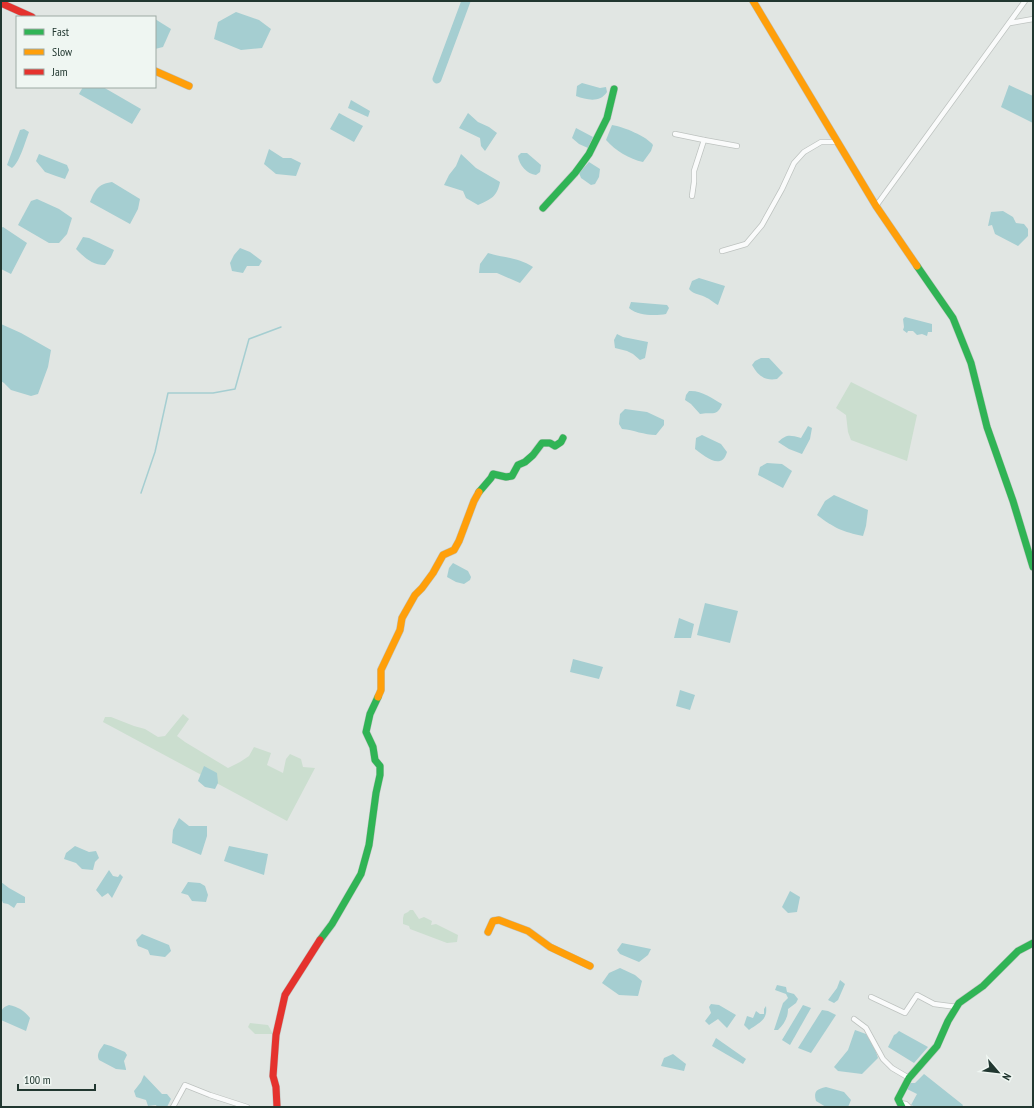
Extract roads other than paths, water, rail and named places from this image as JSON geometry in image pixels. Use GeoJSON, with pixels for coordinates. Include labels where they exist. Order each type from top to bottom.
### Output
{"type":"FeatureCollection","features":[{"type":"Feature","properties":{"kind":"street"},"geometry":{"type":"LineString","coordinates":[[753,1],[876,206],[953,318],[971,363],[987,426],[1013,501],[1033,567]]}},
{"type":"Feature","properties":{"kind":"street"},"geometry":{"type":"LineString","coordinates":[[876,206],[1025,1]]}},
{"type":"Feature","properties":{"kind":"street"},"geometry":{"type":"LineString","coordinates":[[1,2],[30,16]]}},
{"type":"Feature","properties":{"kind":"street"},"geometry":{"type":"LineString","coordinates":[[1010,23],[1033,19]]}},
{"type":"Feature","properties":{"kind":"street"},"geometry":{"type":"LineString","coordinates":[[156,71],[189,86]]}},
{"type":"Feature","properties":{"kind":"street"},"geometry":{"type":"LineString","coordinates":[[544,208],[575,173],[589,154],[607,118],[614,89]]}},
{"type":"Feature","properties":{"kind":"street"},"geometry":{"type":"LineString","coordinates":[[675,134],[737,146]]}},
{"type":"Feature","properties":{"kind":"street"},"geometry":{"type":"LineString","coordinates":[[692,196],[694,171],[704,140]]}},
{"type":"Feature","properties":{"kind":"street"},"geometry":{"type":"LineString","coordinates":[[722,251],[746,244],[754,235],[774,205],[794,163],[804,152],[821,142],[838,142]]}},
{"type":"Feature","properties":{"kind":"street"},"geometry":{"type":"LineString","coordinates":[[277,1107],[276,1087],[273,1076],[276,1035],[285,995],[342,908],[361,874],[369,845],[380,775],[380,766],[375,760],[373,747],[366,732],[370,714],[381,690],[380,670],[400,630],[402,618],[415,595],[422,588],[443,555],[454,550],[462,535],[474,501],[494,474],[506,477],[512,476],[518,466],[533,455],[542,443],[550,443],[555,446],[561,442],[563,438]]}},
{"type":"Feature","properties":{"kind":"street"},"geometry":{"type":"LineString","coordinates":[[488,932],[493,921],[499,920],[528,931],[550,947],[590,966]]}},
{"type":"Feature","properties":{"kind":"street"},"geometry":{"type":"LineString","coordinates":[[908,1107],[906,1104],[901,1105],[898,1099],[909,1078],[937,1046],[948,1021],[959,1003],[983,986],[1018,952],[1033,943]]}},
{"type":"Feature","properties":{"kind":"street"},"geometry":{"type":"LineString","coordinates":[[871,997],[905,1013],[917,995],[934,1004],[957,1007]]}},
{"type":"Feature","properties":{"kind":"street"},"geometry":{"type":"LineString","coordinates":[[854,1019],[866,1028],[883,1059],[892,1068],[909,1078]]}},
{"type":"Feature","properties":{"kind":"street"},"geometry":{"type":"LineString","coordinates":[[174,1107],[185,1085],[245,1107]]}},
{"type":"Feature","properties":{"kind":"water"},"geometry":{"type":"Polygon","coordinates":[[[236,12],[259,20],[271,29],[262,48],[241,50],[214,39],[218,22],[236,12]]]}},
{"type":"Feature","properties":{"kind":"water"},"geometry":{"type":"Polygon","coordinates":[[[156,20],[171,29],[163,47],[156,49],[156,20]]]}},
{"type":"Feature","properties":{"kind":"water"},"geometry":{"type":"Polygon","coordinates":[[[582,83],[600,88],[606,87],[607,92],[601,98],[593,100],[584,99],[576,96],[577,86],[582,83]]]}},
{"type":"Feature","properties":{"kind":"water"},"geometry":{"type":"Polygon","coordinates":[[[1009,85],[1033,96],[1033,123],[1001,107],[1009,85]]]}},
{"type":"Feature","properties":{"kind":"water"},"geometry":{"type":"Polygon","coordinates":[[[82,88],[105,88],[141,109],[132,124],[79,94],[82,88]]]}},
{"type":"Feature","properties":{"kind":"water"},"geometry":{"type":"Polygon","coordinates":[[[351,100],[370,111],[368,117],[348,108],[351,100]]]}},
{"type":"Feature","properties":{"kind":"water"},"geometry":{"type":"Polygon","coordinates":[[[339,113],[363,126],[354,142],[330,129],[339,113]]]}},
{"type":"Feature","properties":{"kind":"water"},"geometry":{"type":"Polygon","coordinates":[[[468,113],[478,122],[497,133],[485,151],[481,146],[480,138],[459,128],[468,113]]]}},
{"type":"Feature","properties":{"kind":"water"},"geometry":{"type":"Polygon","coordinates":[[[612,125],[634,132],[645,138],[653,145],[651,151],[643,162],[623,154],[606,140],[612,125]]]}},
{"type":"Feature","properties":{"kind":"water"},"geometry":{"type":"Polygon","coordinates":[[[576,128],[593,137],[588,148],[579,144],[572,138],[576,128]]]}},
{"type":"Feature","properties":{"kind":"water"},"geometry":{"type":"Polygon","coordinates":[[[24,129],[29,132],[20,157],[12,168],[7,165],[20,130],[24,129]]]}},
{"type":"Feature","properties":{"kind":"water"},"geometry":{"type":"Polygon","coordinates":[[[269,149],[283,158],[291,158],[301,163],[296,176],[276,174],[264,164],[269,149]]]}},
{"type":"Feature","properties":{"kind":"water"},"geometry":{"type":"Polygon","coordinates":[[[521,153],[527,153],[541,165],[540,172],[536,175],[530,173],[524,168],[520,163],[518,156],[521,153]]]}},
{"type":"Feature","properties":{"kind":"water"},"geometry":{"type":"Polygon","coordinates":[[[39,154],[67,165],[69,170],[65,179],[45,172],[36,161],[39,154]]]}},
{"type":"Feature","properties":{"kind":"water"},"geometry":{"type":"Polygon","coordinates":[[[461,154],[476,168],[500,182],[499,187],[493,197],[478,205],[466,198],[463,191],[444,185],[456,166],[461,154]]]}},
{"type":"Feature","properties":{"kind":"water"},"geometry":{"type":"Polygon","coordinates":[[[589,162],[600,169],[599,177],[595,184],[591,185],[581,178],[579,173],[589,162]]]}},
{"type":"Feature","properties":{"kind":"water"},"geometry":{"type":"Polygon","coordinates":[[[112,182],[140,199],[138,209],[130,224],[90,202],[100,186],[112,182]]]}},
{"type":"Feature","properties":{"kind":"water"},"geometry":{"type":"Polygon","coordinates":[[[37,199],[59,209],[72,218],[67,234],[59,243],[49,243],[18,225],[31,201],[37,199]]]}},
{"type":"Feature","properties":{"kind":"water"},"geometry":{"type":"Polygon","coordinates":[[[1003,211],[1013,217],[1016,223],[1024,224],[1028,229],[1028,236],[1018,246],[995,234],[992,225],[988,226],[991,212],[1003,211]]]}},
{"type":"Feature","properties":{"kind":"water"},"geometry":{"type":"Polygon","coordinates":[[[3,227],[27,243],[11,274],[1,269],[1,228],[3,227]]]}},
{"type":"Feature","properties":{"kind":"water"},"geometry":{"type":"Polygon","coordinates":[[[83,237],[89,238],[114,250],[105,265],[92,262],[76,249],[83,237]]]}},
{"type":"Feature","properties":{"kind":"water"},"geometry":{"type":"Polygon","coordinates":[[[240,248],[250,252],[262,261],[259,266],[247,266],[243,273],[232,271],[230,263],[240,248]]]}},
{"type":"Feature","properties":{"kind":"water"},"geometry":{"type":"Polygon","coordinates":[[[488,253],[516,259],[533,267],[520,283],[497,273],[479,273],[480,264],[488,253]]]}},
{"type":"Feature","properties":{"kind":"water"},"geometry":{"type":"Polygon","coordinates":[[[699,278],[725,286],[718,305],[689,289],[692,281],[699,278]]]}},
{"type":"Feature","properties":{"kind":"water"},"geometry":{"type":"Polygon","coordinates":[[[631,302],[667,305],[669,308],[666,314],[642,314],[632,311],[629,308],[631,302]]]}},
{"type":"Feature","properties":{"kind":"water"},"geometry":{"type":"Polygon","coordinates":[[[905,317],[932,324],[932,332],[928,332],[927,336],[922,334],[917,335],[913,331],[908,331],[907,333],[903,330],[903,319],[905,317]]]}},
{"type":"Feature","properties":{"kind":"water"},"geometry":{"type":"Polygon","coordinates":[[[1,324],[21,333],[51,350],[48,367],[38,394],[31,396],[11,390],[1,381],[1,324]]]}},
{"type":"Feature","properties":{"kind":"water"},"geometry":{"type":"Polygon","coordinates":[[[617,334],[623,337],[648,342],[645,358],[640,360],[627,351],[615,348],[614,340],[617,334]]]}},
{"type":"Feature","properties":{"kind":"water"},"geometry":{"type":"Polygon","coordinates":[[[761,358],[769,358],[783,373],[777,379],[769,379],[759,375],[752,365],[755,361],[761,358]]]}},
{"type":"Feature","properties":{"kind":"water"},"geometry":{"type":"Polygon","coordinates":[[[689,391],[702,393],[722,404],[716,413],[700,414],[685,400],[689,391]]]}},
{"type":"Feature","properties":{"kind":"water"},"geometry":{"type":"Polygon","coordinates":[[[625,409],[647,412],[664,420],[664,425],[656,435],[622,429],[619,424],[620,414],[625,409]]]}},
{"type":"Feature","properties":{"kind":"water"},"geometry":{"type":"Polygon","coordinates":[[[808,426],[812,428],[810,439],[802,454],[789,449],[778,442],[788,436],[801,438],[808,426]]]}},
{"type":"Feature","properties":{"kind":"water"},"geometry":{"type":"Polygon","coordinates":[[[702,435],[721,444],[727,452],[725,458],[721,461],[712,460],[695,449],[696,438],[702,435]]]}},
{"type":"Feature","properties":{"kind":"water"},"geometry":{"type":"Polygon","coordinates":[[[767,463],[782,464],[792,471],[783,488],[758,475],[760,467],[767,463]]]}},
{"type":"Feature","properties":{"kind":"water"},"geometry":{"type":"Polygon","coordinates":[[[834,495],[868,510],[863,536],[839,529],[817,515],[825,501],[834,495]]]}},
{"type":"Feature","properties":{"kind":"water"},"geometry":{"type":"Polygon","coordinates":[[[453,563],[468,571],[471,577],[470,580],[464,584],[447,577],[449,568],[453,563]]]}},
{"type":"Feature","properties":{"kind":"water"},"geometry":{"type":"Polygon","coordinates":[[[705,603],[738,611],[730,643],[697,635],[705,603]]]}},
{"type":"Feature","properties":{"kind":"water"},"geometry":{"type":"Polygon","coordinates":[[[679,618],[694,624],[691,638],[674,638],[679,618]]]}},
{"type":"Feature","properties":{"kind":"water"},"geometry":{"type":"Polygon","coordinates":[[[573,659],[603,667],[599,679],[570,672],[573,659]]]}},
{"type":"Feature","properties":{"kind":"water"},"geometry":{"type":"Polygon","coordinates":[[[680,690],[695,695],[690,710],[676,706],[680,690]]]}},
{"type":"Feature","properties":{"kind":"water"},"geometry":{"type":"Polygon","coordinates":[[[204,766],[217,773],[218,783],[215,789],[205,787],[198,781],[204,766]]]}},
{"type":"Feature","properties":{"kind":"water"},"geometry":{"type":"Polygon","coordinates":[[[179,818],[189,826],[207,826],[207,836],[201,855],[172,843],[173,830],[179,818]]]}},
{"type":"Feature","properties":{"kind":"water"},"geometry":{"type":"Polygon","coordinates":[[[75,846],[89,852],[96,851],[99,858],[95,862],[93,870],[82,869],[76,863],[64,859],[66,853],[75,846]]]}},
{"type":"Feature","properties":{"kind":"water"},"geometry":{"type":"Polygon","coordinates":[[[229,846],[268,854],[264,875],[224,861],[229,846]]]}},
{"type":"Feature","properties":{"kind":"water"},"geometry":{"type":"Polygon","coordinates":[[[109,870],[113,876],[118,877],[120,874],[123,877],[112,898],[108,893],[102,897],[96,890],[109,870]]]}},
{"type":"Feature","properties":{"kind":"water"},"geometry":{"type":"Polygon","coordinates":[[[1,882],[25,897],[25,903],[17,903],[14,908],[3,903],[1,898],[1,882]]]}},
{"type":"Feature","properties":{"kind":"water"},"geometry":{"type":"Polygon","coordinates":[[[188,882],[200,883],[205,886],[208,895],[206,902],[192,901],[188,895],[181,893],[188,882]]]}},
{"type":"Feature","properties":{"kind":"water"},"geometry":{"type":"Polygon","coordinates":[[[790,891],[800,897],[797,912],[788,913],[782,907],[790,891]]]}},
{"type":"Feature","properties":{"kind":"water"},"geometry":{"type":"Polygon","coordinates":[[[142,934],[169,945],[171,951],[165,957],[150,955],[148,950],[138,946],[136,940],[142,934]]]}},
{"type":"Feature","properties":{"kind":"water"},"geometry":{"type":"Polygon","coordinates":[[[622,943],[651,949],[648,955],[639,962],[620,954],[617,950],[622,943]]]}},
{"type":"Feature","properties":{"kind":"water"},"geometry":{"type":"Polygon","coordinates":[[[620,968],[635,975],[642,981],[638,996],[619,995],[602,983],[609,973],[620,968]]]}},
{"type":"Feature","properties":{"kind":"water"},"geometry":{"type":"Polygon","coordinates":[[[840,980],[845,984],[838,1000],[834,1003],[828,1000],[837,988],[840,980]]]}},
{"type":"Feature","properties":{"kind":"water"},"geometry":{"type":"Polygon","coordinates":[[[777,985],[786,987],[787,992],[794,994],[798,999],[796,1003],[788,1009],[785,1021],[782,1025],[778,1030],[774,1030],[783,1003],[788,998],[786,994],[775,990],[777,985]]]}},
{"type":"Feature","properties":{"kind":"water"},"geometry":{"type":"Polygon","coordinates":[[[711,1004],[719,1005],[736,1015],[727,1028],[718,1019],[709,1025],[705,1021],[711,1013],[709,1007],[711,1004]]]}},
{"type":"Feature","properties":{"kind":"water"},"geometry":{"type":"Polygon","coordinates":[[[9,1005],[21,1009],[30,1018],[26,1031],[1,1020],[1,1013],[3,1009],[9,1005]]]}},
{"type":"Feature","properties":{"kind":"water"},"geometry":{"type":"Polygon","coordinates":[[[803,1005],[811,1008],[790,1045],[782,1040],[803,1005]]]}},
{"type":"Feature","properties":{"kind":"water"},"geometry":{"type":"Polygon","coordinates":[[[766,1006],[766,1015],[762,1021],[749,1030],[744,1025],[747,1016],[753,1018],[756,1011],[760,1014],[764,1014],[764,1009],[766,1006]]]}},
{"type":"Feature","properties":{"kind":"water"},"geometry":{"type":"Polygon","coordinates":[[[822,1010],[836,1015],[811,1053],[798,1048],[822,1010]]]}},
{"type":"Feature","properties":{"kind":"water"},"geometry":{"type":"Polygon","coordinates":[[[855,1030],[866,1034],[874,1046],[878,1058],[862,1074],[838,1071],[834,1067],[848,1050],[855,1030]]]}},
{"type":"Feature","properties":{"kind":"water"},"geometry":{"type":"Polygon","coordinates":[[[899,1031],[928,1047],[914,1063],[888,1047],[894,1035],[899,1031]]]}},
{"type":"Feature","properties":{"kind":"water"},"geometry":{"type":"Polygon","coordinates":[[[716,1038],[746,1059],[743,1064],[712,1046],[716,1038]]]}},
{"type":"Feature","properties":{"kind":"water"},"geometry":{"type":"Polygon","coordinates":[[[104,1044],[125,1052],[127,1055],[124,1061],[126,1070],[116,1069],[99,1060],[98,1054],[104,1044]]]}},
{"type":"Feature","properties":{"kind":"water"},"geometry":{"type":"Polygon","coordinates":[[[673,1054],[686,1064],[684,1071],[661,1066],[664,1058],[673,1054]]]}},
{"type":"Feature","properties":{"kind":"water"},"geometry":{"type":"Polygon","coordinates":[[[924,1074],[963,1105],[962,1107],[916,1107],[911,1105],[917,1094],[907,1089],[909,1083],[915,1083],[924,1074]]]}},
{"type":"Feature","properties":{"kind":"water"},"geometry":{"type":"Polygon","coordinates":[[[144,1075],[162,1094],[167,1094],[171,1099],[167,1107],[157,1107],[156,1105],[148,1106],[146,1100],[136,1097],[134,1091],[144,1075]]]}},
{"type":"Feature","properties":{"kind":"water"},"geometry":{"type":"Polygon","coordinates":[[[826,1087],[844,1092],[851,1100],[848,1107],[826,1107],[816,1101],[816,1091],[826,1087]]]}},
{"type":"Feature","properties":{"kind":"waterway"},"geometry":{"type":"LineString","coordinates":[[437,79],[466,1]]}},
{"type":"Feature","properties":{"kind":"waterway"},"geometry":{"type":"LineString","coordinates":[[141,493],[155,452],[168,393],[213,393],[235,389],[249,339],[281,327]]}}]}
